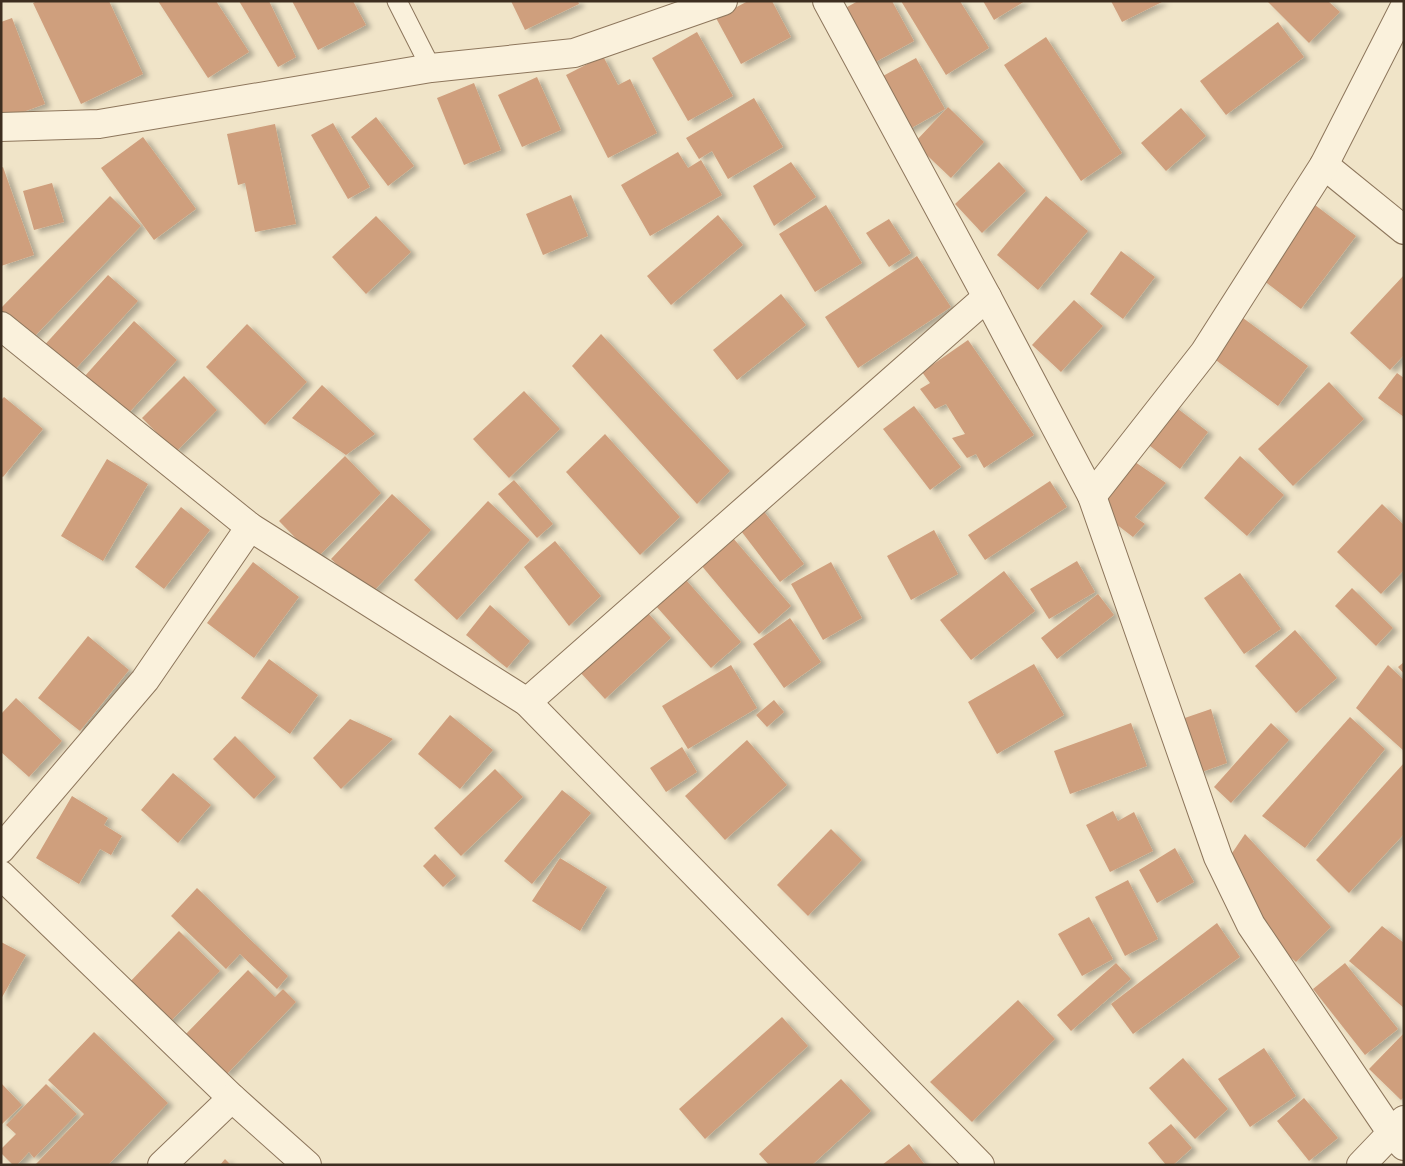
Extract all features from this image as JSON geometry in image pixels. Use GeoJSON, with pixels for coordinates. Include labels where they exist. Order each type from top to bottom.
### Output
{"type":"FeatureCollection","features":[{"type":"Feature","properties":{"kind":"street"},"geometry":{"type":"LineString","coordinates":[[1,127],[99,124],[431,68],[574,53],[723,1]]}},
{"type":"Feature","properties":{"kind":"street"},"geometry":{"type":"LineString","coordinates":[[826,1],[987,297],[1092,496],[1218,857],[1251,925],[1400,1133],[1361,1165]]}},
{"type":"Feature","properties":{"kind":"street"},"geometry":{"type":"LineString","coordinates":[[1092,496],[1204,353],[1324,165],[1404,8]]}},
{"type":"Feature","properties":{"kind":"street"},"geometry":{"type":"LineString","coordinates":[[1324,165],[1404,230]]}},
{"type":"Feature","properties":{"kind":"street"},"geometry":{"type":"LineString","coordinates":[[527,702],[987,297]]}},
{"type":"Feature","properties":{"kind":"street"},"geometry":{"type":"LineString","coordinates":[[1,326],[250,527],[527,702],[980,1165]]}},
{"type":"Feature","properties":{"kind":"street"},"geometry":{"type":"LineString","coordinates":[[1,849],[145,680],[250,527]]}},
{"type":"Feature","properties":{"kind":"street"},"geometry":{"type":"LineString","coordinates":[[1,875],[232,1098],[307,1165]]}},
{"type":"Feature","properties":{"kind":"street"},"geometry":{"type":"LineString","coordinates":[[162,1165],[232,1098]]}},
{"type":"Feature","properties":{"kind":"lane"},"geometry":{"type":"LineString","coordinates":[[397,1],[431,68]]}},
{"type":"Feature","properties":{"kind":"building"},"geometry":{"type":"Polygon","coordinates":[[[37,1],[109,1],[143,74],[81,104],[33,3],[37,1]]]}},
{"type":"Feature","properties":{"kind":"building"},"geometry":{"type":"Polygon","coordinates":[[[158,1],[216,1],[249,52],[208,78],[158,1]]]}},
{"type":"Feature","properties":{"kind":"building"},"geometry":{"type":"Polygon","coordinates":[[[239,1],[269,1],[296,57],[278,67],[239,1]]]}},
{"type":"Feature","properties":{"kind":"building"},"geometry":{"type":"Polygon","coordinates":[[[292,1],[353,1],[366,25],[318,50],[292,1]]]}},
{"type":"Feature","properties":{"kind":"building"},"geometry":{"type":"Polygon","coordinates":[[[511,1],[578,1],[579,4],[525,30],[511,1]]]}},
{"type":"Feature","properties":{"kind":"building"},"geometry":{"type":"Polygon","coordinates":[[[748,1],[772,1],[791,37],[741,64],[716,18],[748,1]]]}},
{"type":"Feature","properties":{"kind":"building"},"geometry":{"type":"Polygon","coordinates":[[[858,1],[892,1],[914,41],[870,65],[840,11],[858,1]]]}},
{"type":"Feature","properties":{"kind":"building"},"geometry":{"type":"Polygon","coordinates":[[[901,1],[960,1],[989,48],[946,75],[901,1]]]}},
{"type":"Feature","properties":{"kind":"building"},"geometry":{"type":"Polygon","coordinates":[[[983,1],[1025,1],[994,20],[983,1]]]}},
{"type":"Feature","properties":{"kind":"building"},"geometry":{"type":"Polygon","coordinates":[[[1111,1],[1164,1],[1122,22],[1111,1]]]}},
{"type":"Feature","properties":{"kind":"building"},"geometry":{"type":"Polygon","coordinates":[[[1267,1],[1328,1],[1340,12],[1309,43],[1267,1]]]}},
{"type":"Feature","properties":{"kind":"building"},"geometry":{"type":"Polygon","coordinates":[[[12,18],[45,104],[1,120],[1,22],[12,18]]]}},
{"type":"Feature","properties":{"kind":"building"},"geometry":{"type":"Polygon","coordinates":[[[1278,22],[1304,57],[1226,115],[1200,81],[1278,22]]]}},
{"type":"Feature","properties":{"kind":"building"},"geometry":{"type":"Polygon","coordinates":[[[697,32],[733,96],[688,121],[652,58],[697,32]]]}},
{"type":"Feature","properties":{"kind":"building"},"geometry":{"type":"Polygon","coordinates":[[[1046,37],[1122,153],[1081,181],[1004,65],[1046,37]]]}},
{"type":"Feature","properties":{"kind":"building"},"geometry":{"type":"Polygon","coordinates":[[[603,56],[618,85],[630,79],[657,133],[608,158],[566,75],[603,56]]]}},
{"type":"Feature","properties":{"kind":"building"},"geometry":{"type":"Polygon","coordinates":[[[916,58],[945,109],[901,134],[872,82],[916,58]]]}},
{"type":"Feature","properties":{"kind":"building"},"geometry":{"type":"Polygon","coordinates":[[[537,77],[561,130],[522,147],[498,95],[537,77]]]}},
{"type":"Feature","properties":{"kind":"building"},"geometry":{"type":"Polygon","coordinates":[[[474,83],[501,150],[464,165],[437,98],[474,83]]]}},
{"type":"Feature","properties":{"kind":"building"},"geometry":{"type":"Polygon","coordinates":[[[754,98],[783,147],[728,179],[712,151],[699,159],[686,138],[754,98]]]}},
{"type":"Feature","properties":{"kind":"building"},"geometry":{"type":"Polygon","coordinates":[[[948,107],[984,142],[951,178],[914,143],[948,107]]]}},
{"type":"Feature","properties":{"kind":"building"},"geometry":{"type":"Polygon","coordinates":[[[1181,108],[1206,136],[1166,171],[1141,143],[1181,108]]]}},
{"type":"Feature","properties":{"kind":"building"},"geometry":{"type":"Polygon","coordinates":[[[376,117],[414,166],[388,186],[351,137],[376,117]]]}},
{"type":"Feature","properties":{"kind":"building"},"geometry":{"type":"Polygon","coordinates":[[[333,123],[370,187],[348,199],[311,135],[333,123]]]}},
{"type":"Feature","properties":{"kind":"building"},"geometry":{"type":"Polygon","coordinates":[[[275,124],[296,224],[255,232],[245,183],[238,185],[227,134],[275,124]]]}},
{"type":"Feature","properties":{"kind":"building"},"geometry":{"type":"Polygon","coordinates":[[[143,137],[196,209],[154,240],[101,168],[143,137]]]}},
{"type":"Feature","properties":{"kind":"building"},"geometry":{"type":"Polygon","coordinates":[[[678,152],[688,168],[701,160],[722,195],[650,236],[621,185],[678,152]]]}},
{"type":"Feature","properties":{"kind":"building"},"geometry":{"type":"Polygon","coordinates":[[[791,162],[816,197],[774,226],[753,186],[791,162]]]}},
{"type":"Feature","properties":{"kind":"building"},"geometry":{"type":"Polygon","coordinates":[[[999,162],[1026,191],[982,233],[955,204],[999,162]]]}},
{"type":"Feature","properties":{"kind":"building"},"geometry":{"type":"Polygon","coordinates":[[[3,167],[34,255],[1,266],[1,168],[3,167]]]}},
{"type":"Feature","properties":{"kind":"building"},"geometry":{"type":"Polygon","coordinates":[[[52,183],[64,222],[34,230],[23,191],[52,183]]]}},
{"type":"Feature","properties":{"kind":"building"},"geometry":{"type":"Polygon","coordinates":[[[571,195],[588,236],[543,255],[526,214],[571,195]]]}},
{"type":"Feature","properties":{"kind":"building"},"geometry":{"type":"Polygon","coordinates":[[[110,196],[141,226],[31,340],[1,311],[1,308],[110,196]]]}},
{"type":"Feature","properties":{"kind":"building"},"geometry":{"type":"Polygon","coordinates":[[[1046,196],[1088,231],[1038,290],[997,255],[1046,196]]]}},
{"type":"Feature","properties":{"kind":"building"},"geometry":{"type":"Polygon","coordinates":[[[826,205],[862,263],[815,292],[779,234],[826,205]]]}},
{"type":"Feature","properties":{"kind":"building"},"geometry":{"type":"Polygon","coordinates":[[[1315,205],[1356,236],[1301,309],[1259,277],[1315,205]]]}},
{"type":"Feature","properties":{"kind":"building"},"geometry":{"type":"Polygon","coordinates":[[[718,215],[743,245],[671,305],[647,276],[718,215]]]}},
{"type":"Feature","properties":{"kind":"building"},"geometry":{"type":"Polygon","coordinates":[[[376,216],[411,252],[366,294],[332,257],[376,216]]]}},
{"type":"Feature","properties":{"kind":"building"},"geometry":{"type":"Polygon","coordinates":[[[889,219],[911,253],[889,267],[866,233],[889,219]]]}},
{"type":"Feature","properties":{"kind":"building"},"geometry":{"type":"Polygon","coordinates":[[[1121,251],[1155,277],[1123,319],[1090,294],[1121,251]]]}},
{"type":"Feature","properties":{"kind":"building"},"geometry":{"type":"Polygon","coordinates":[[[917,256],[951,307],[858,368],[825,317],[917,256]]]}},
{"type":"Feature","properties":{"kind":"building"},"geometry":{"type":"Polygon","coordinates":[[[108,275],[138,301],[70,375],[41,349],[108,275]]]}},
{"type":"Feature","properties":{"kind":"building"},"geometry":{"type":"Polygon","coordinates":[[[1404,275],[1404,355],[1390,370],[1350,333],[1404,275]]]}},
{"type":"Feature","properties":{"kind":"building"},"geometry":{"type":"Polygon","coordinates":[[[781,294],[806,325],[737,380],[713,350],[781,294]]]}},
{"type":"Feature","properties":{"kind":"building"},"geometry":{"type":"Polygon","coordinates":[[[1074,300],[1103,326],[1061,372],[1032,345],[1074,300]]]}},
{"type":"Feature","properties":{"kind":"building"},"geometry":{"type":"Polygon","coordinates":[[[1243,318],[1308,366],[1278,406],[1213,358],[1243,318]]]}},
{"type":"Feature","properties":{"kind":"building"},"geometry":{"type":"Polygon","coordinates":[[[134,321],[177,360],[126,416],[84,377],[134,321]]]}},
{"type":"Feature","properties":{"kind":"building"},"geometry":{"type":"Polygon","coordinates":[[[247,324],[307,382],[265,425],[206,367],[247,324]]]}},
{"type":"Feature","properties":{"kind":"building"},"geometry":{"type":"Polygon","coordinates":[[[601,334],[730,471],[697,504],[572,366],[601,334]]]}},
{"type":"Feature","properties":{"kind":"building"},"geometry":{"type":"Polygon","coordinates":[[[968,340],[1034,435],[984,468],[976,454],[967,458],[952,438],[965,434],[946,404],[935,409],[920,389],[930,383],[922,372],[968,340]]]}},
{"type":"Feature","properties":{"kind":"building"},"geometry":{"type":"Polygon","coordinates":[[[1397,373],[1404,378],[1404,417],[1378,398],[1397,373]]]}},
{"type":"Feature","properties":{"kind":"building"},"geometry":{"type":"Polygon","coordinates":[[[184,376],[217,410],[176,452],[142,418],[184,376]]]}},
{"type":"Feature","properties":{"kind":"building"},"geometry":{"type":"Polygon","coordinates":[[[1329,382],[1364,419],[1293,486],[1258,449],[1329,382]]]}},
{"type":"Feature","properties":{"kind":"building"},"geometry":{"type":"Polygon","coordinates":[[[322,385],[375,434],[346,455],[292,418],[322,385]]]}},
{"type":"Feature","properties":{"kind":"building"},"geometry":{"type":"Polygon","coordinates":[[[524,391],[560,429],[509,478],[473,439],[524,391]]]}},
{"type":"Feature","properties":{"kind":"building"},"geometry":{"type":"Polygon","coordinates":[[[4,397],[43,429],[3,477],[1,476],[1,400],[4,397]]]}},
{"type":"Feature","properties":{"kind":"building"},"geometry":{"type":"Polygon","coordinates":[[[1169,402],[1208,432],[1180,469],[1141,439],[1169,402]]]}},
{"type":"Feature","properties":{"kind":"building"},"geometry":{"type":"Polygon","coordinates":[[[914,406],[961,467],[930,490],[883,429],[914,406]]]}},
{"type":"Feature","properties":{"kind":"building"},"geometry":{"type":"Polygon","coordinates":[[[605,434],[680,517],[640,555],[566,472],[605,434]]]}},
{"type":"Feature","properties":{"kind":"building"},"geometry":{"type":"Polygon","coordinates":[[[345,456],[381,493],[316,559],[279,521],[345,456]]]}},
{"type":"Feature","properties":{"kind":"building"},"geometry":{"type":"Polygon","coordinates":[[[1240,456],[1284,495],[1247,536],[1204,498],[1240,456]]]}},
{"type":"Feature","properties":{"kind":"building"},"geometry":{"type":"Polygon","coordinates":[[[107,459],[148,484],[103,561],[61,536],[107,459]]]}},
{"type":"Feature","properties":{"kind":"building"},"geometry":{"type":"Polygon","coordinates":[[[1135,462],[1166,483],[1135,517],[1145,524],[1133,537],[1099,511],[1135,462]]]}},
{"type":"Feature","properties":{"kind":"building"},"geometry":{"type":"Polygon","coordinates":[[[514,480],[553,524],[537,538],[498,494],[514,480]]]}},
{"type":"Feature","properties":{"kind":"building"},"geometry":{"type":"Polygon","coordinates":[[[1050,481],[1067,507],[985,560],[968,535],[1050,481]]]}},
{"type":"Feature","properties":{"kind":"building"},"geometry":{"type":"Polygon","coordinates":[[[392,494],[431,530],[370,595],[331,559],[392,494]]]}},
{"type":"Feature","properties":{"kind":"building"},"geometry":{"type":"Polygon","coordinates":[[[488,501],[530,540],[457,620],[414,580],[488,501]]]}},
{"type":"Feature","properties":{"kind":"building"},"geometry":{"type":"Polygon","coordinates":[[[1382,504],[1404,525],[1404,570],[1381,594],[1337,552],[1382,504]]]}},
{"type":"Feature","properties":{"kind":"building"},"geometry":{"type":"Polygon","coordinates":[[[759,505],[804,564],[780,582],[735,523],[759,505]]]}},
{"type":"Feature","properties":{"kind":"building"},"geometry":{"type":"Polygon","coordinates":[[[181,507],[210,530],[164,589],[135,567],[181,507]]]}},
{"type":"Feature","properties":{"kind":"building"},"geometry":{"type":"Polygon","coordinates":[[[934,530],[958,574],[911,600],[887,556],[934,530]]]}},
{"type":"Feature","properties":{"kind":"building"},"geometry":{"type":"Polygon","coordinates":[[[733,538],[791,606],[759,634],[701,565],[733,538]]]}},
{"type":"Feature","properties":{"kind":"building"},"geometry":{"type":"Polygon","coordinates":[[[555,541],[601,596],[569,626],[524,567],[555,541]]]}},
{"type":"Feature","properties":{"kind":"building"},"geometry":{"type":"Polygon","coordinates":[[[1077,561],[1095,592],[1049,619],[1030,589],[1077,561]]]}},
{"type":"Feature","properties":{"kind":"building"},"geometry":{"type":"Polygon","coordinates":[[[253,562],[299,597],[254,658],[207,623],[253,562]]]}},
{"type":"Feature","properties":{"kind":"building"},"geometry":{"type":"Polygon","coordinates":[[[831,562],[862,618],[823,640],[791,584],[831,562]]]}},
{"type":"Feature","properties":{"kind":"building"},"geometry":{"type":"Polygon","coordinates":[[[678,571],[741,642],[711,668],[648,597],[678,571]]]}},
{"type":"Feature","properties":{"kind":"building"},"geometry":{"type":"Polygon","coordinates":[[[1004,571],[1035,611],[971,660],[940,620],[1004,571]]]}},
{"type":"Feature","properties":{"kind":"building"},"geometry":{"type":"Polygon","coordinates":[[[1240,573],[1281,629],[1244,654],[1204,598],[1240,573]]]}},
{"type":"Feature","properties":{"kind":"building"},"geometry":{"type":"Polygon","coordinates":[[[1352,588],[1393,628],[1376,646],[1335,606],[1352,588]]]}},
{"type":"Feature","properties":{"kind":"building"},"geometry":{"type":"Polygon","coordinates":[[[1098,594],[1114,615],[1057,659],[1041,638],[1098,594]]]}},
{"type":"Feature","properties":{"kind":"building"},"geometry":{"type":"Polygon","coordinates":[[[490,605],[530,641],[507,668],[466,635],[490,605]]]}},
{"type":"Feature","properties":{"kind":"building"},"geometry":{"type":"Polygon","coordinates":[[[645,610],[671,638],[605,699],[579,671],[645,610]]]}},
{"type":"Feature","properties":{"kind":"building"},"geometry":{"type":"Polygon","coordinates":[[[790,618],[821,662],[784,688],[753,644],[790,618]]]}},
{"type":"Feature","properties":{"kind":"building"},"geometry":{"type":"Polygon","coordinates":[[[1295,630],[1337,678],[1296,713],[1255,666],[1295,630]]]}},
{"type":"Feature","properties":{"kind":"building"},"geometry":{"type":"Polygon","coordinates":[[[88,636],[129,670],[80,731],[38,698],[88,636]]]}},
{"type":"Feature","properties":{"kind":"building"},"geometry":{"type":"Polygon","coordinates":[[[269,659],[318,695],[290,734],[241,698],[269,659]]]}},
{"type":"Feature","properties":{"kind":"building"},"geometry":{"type":"Polygon","coordinates":[[[1404,662],[1404,674],[1398,667],[1404,662]]]}},
{"type":"Feature","properties":{"kind":"building"},"geometry":{"type":"Polygon","coordinates":[[[1034,664],[1064,715],[997,754],[968,702],[1034,664]]]}},
{"type":"Feature","properties":{"kind":"building"},"geometry":{"type":"Polygon","coordinates":[[[731,665],[757,708],[688,749],[662,706],[731,665]]]}},
{"type":"Feature","properties":{"kind":"building"},"geometry":{"type":"Polygon","coordinates":[[[1388,665],[1404,680],[1404,751],[1356,708],[1388,665]]]}},
{"type":"Feature","properties":{"kind":"building"},"geometry":{"type":"Polygon","coordinates":[[[16,698],[62,741],[29,777],[1,752],[1,714],[16,698]]]}},
{"type":"Feature","properties":{"kind":"building"},"geometry":{"type":"Polygon","coordinates":[[[774,700],[784,712],[767,727],[756,715],[774,700]]]}},
{"type":"Feature","properties":{"kind":"building"},"geometry":{"type":"Polygon","coordinates":[[[1211,709],[1227,763],[1199,773],[1176,721],[1211,709]]]}},
{"type":"Feature","properties":{"kind":"building"},"geometry":{"type":"Polygon","coordinates":[[[450,715],[493,750],[460,789],[418,754],[450,715]]]}},
{"type":"Feature","properties":{"kind":"building"},"geometry":{"type":"Polygon","coordinates":[[[1350,717],[1385,749],[1305,848],[1262,816],[1350,717]]]}},
{"type":"Feature","properties":{"kind":"building"},"geometry":{"type":"Polygon","coordinates":[[[350,719],[393,739],[341,789],[313,758],[350,719]]]}},
{"type":"Feature","properties":{"kind":"building"},"geometry":{"type":"Polygon","coordinates":[[[1131,723],[1147,766],[1070,794],[1054,751],[1131,723]]]}},
{"type":"Feature","properties":{"kind":"building"},"geometry":{"type":"Polygon","coordinates":[[[1271,723],[1289,740],[1231,803],[1214,787],[1271,723]]]}},
{"type":"Feature","properties":{"kind":"building"},"geometry":{"type":"Polygon","coordinates":[[[235,736],[276,777],[254,799],[213,759],[235,736]]]}},
{"type":"Feature","properties":{"kind":"building"},"geometry":{"type":"Polygon","coordinates":[[[747,740],[787,785],[725,840],[685,796],[747,740]]]}},
{"type":"Feature","properties":{"kind":"building"},"geometry":{"type":"Polygon","coordinates":[[[682,747],[697,772],[666,792],[650,768],[682,747]]]}},
{"type":"Feature","properties":{"kind":"building"},"geometry":{"type":"Polygon","coordinates":[[[1404,763],[1404,834],[1349,893],[1316,860],[1404,763]]]}},
{"type":"Feature","properties":{"kind":"building"},"geometry":{"type":"Polygon","coordinates":[[[495,769],[523,797],[461,856],[434,828],[495,769]]]}},
{"type":"Feature","properties":{"kind":"building"},"geometry":{"type":"Polygon","coordinates":[[[173,773],[211,805],[178,843],[141,810],[173,773]]]}},
{"type":"Feature","properties":{"kind":"building"},"geometry":{"type":"Polygon","coordinates":[[[562,790],[591,813],[532,884],[504,861],[562,790]]]}},
{"type":"Feature","properties":{"kind":"building"},"geometry":{"type":"Polygon","coordinates":[[[72,796],[108,818],[104,825],[122,836],[111,855],[100,849],[79,884],[36,858],[72,796]]]}},
{"type":"Feature","properties":{"kind":"building"},"geometry":{"type":"Polygon","coordinates":[[[1113,811],[1118,821],[1134,812],[1153,851],[1110,872],[1086,825],[1113,811]]]}},
{"type":"Feature","properties":{"kind":"building"},"geometry":{"type":"Polygon","coordinates":[[[831,829],[862,860],[808,916],[777,885],[831,829]]]}},
{"type":"Feature","properties":{"kind":"building"},"geometry":{"type":"Polygon","coordinates":[[[1245,834],[1331,927],[1296,962],[1261,931],[1228,859],[1245,834]]]}},
{"type":"Feature","properties":{"kind":"building"},"geometry":{"type":"Polygon","coordinates":[[[1175,848],[1194,882],[1157,903],[1139,870],[1175,848]]]}},
{"type":"Feature","properties":{"kind":"building"},"geometry":{"type":"Polygon","coordinates":[[[435,854],[456,876],[443,887],[423,866],[435,854]]]}},
{"type":"Feature","properties":{"kind":"building"},"geometry":{"type":"Polygon","coordinates":[[[560,858],[607,887],[580,931],[532,901],[560,858]]]}},
{"type":"Feature","properties":{"kind":"building"},"geometry":{"type":"Polygon","coordinates":[[[1128,880],[1158,939],[1125,956],[1095,897],[1128,880]]]}},
{"type":"Feature","properties":{"kind":"building"},"geometry":{"type":"Polygon","coordinates":[[[197,888],[288,976],[277,989],[240,954],[226,969],[171,916],[197,888]]]}},
{"type":"Feature","properties":{"kind":"building"},"geometry":{"type":"Polygon","coordinates":[[[1089,917],[1113,959],[1082,976],[1058,934],[1089,917]]]}},
{"type":"Feature","properties":{"kind":"building"},"geometry":{"type":"Polygon","coordinates":[[[1217,923],[1240,957],[1133,1034],[1111,1004],[1217,923]]]}},
{"type":"Feature","properties":{"kind":"building"},"geometry":{"type":"Polygon","coordinates":[[[1382,926],[1404,943],[1404,1008],[1349,961],[1382,926]]]}},
{"type":"Feature","properties":{"kind":"building"},"geometry":{"type":"Polygon","coordinates":[[[179,931],[220,971],[166,1026],[125,987],[179,931]]]}},
{"type":"Feature","properties":{"kind":"building"},"geometry":{"type":"Polygon","coordinates":[[[1,942],[26,955],[1,999],[1,942]]]}},
{"type":"Feature","properties":{"kind":"building"},"geometry":{"type":"Polygon","coordinates":[[[1116,963],[1131,979],[1071,1031],[1057,1015],[1116,963]]]}},
{"type":"Feature","properties":{"kind":"building"},"geometry":{"type":"Polygon","coordinates":[[[1345,963],[1398,1029],[1365,1055],[1313,989],[1345,963]]]}},
{"type":"Feature","properties":{"kind":"building"},"geometry":{"type":"Polygon","coordinates":[[[248,970],[275,997],[283,989],[296,1002],[226,1075],[185,1035],[248,970]]]}},
{"type":"Feature","properties":{"kind":"building"},"geometry":{"type":"Polygon","coordinates":[[[1018,1000],[1055,1039],[972,1122],[930,1082],[1018,1000]]]}},
{"type":"Feature","properties":{"kind":"building"},"geometry":{"type":"Polygon","coordinates":[[[782,1017],[808,1046],[705,1139],[679,1109],[782,1017]]]}},
{"type":"Feature","properties":{"kind":"building"},"geometry":{"type":"Polygon","coordinates":[[[94,1032],[168,1103],[108,1165],[35,1165],[84,1114],[48,1080],[94,1032]]]}},
{"type":"Feature","properties":{"kind":"building"},"geometry":{"type":"Polygon","coordinates":[[[1404,1033],[1404,1097],[1401,1100],[1369,1069],[1404,1033]]]}},
{"type":"Feature","properties":{"kind":"building"},"geometry":{"type":"Polygon","coordinates":[[[1264,1048],[1296,1096],[1250,1127],[1218,1079],[1264,1048]]]}},
{"type":"Feature","properties":{"kind":"building"},"geometry":{"type":"Polygon","coordinates":[[[1183,1058],[1228,1109],[1195,1139],[1149,1088],[1183,1058]]]}},
{"type":"Feature","properties":{"kind":"building"},"geometry":{"type":"Polygon","coordinates":[[[841,1079],[871,1111],[812,1165],[769,1165],[759,1154],[841,1079]]]}},
{"type":"Feature","properties":{"kind":"building"},"geometry":{"type":"Polygon","coordinates":[[[1,1083],[22,1105],[1,1125],[1,1083]]]}},
{"type":"Feature","properties":{"kind":"building"},"geometry":{"type":"Polygon","coordinates":[[[46,1084],[77,1114],[34,1158],[29,1152],[17,1165],[13,1165],[1,1153],[1,1149],[16,1134],[6,1125],[46,1084]]]}},
{"type":"Feature","properties":{"kind":"building"},"geometry":{"type":"Polygon","coordinates":[[[1304,1098],[1338,1138],[1309,1161],[1277,1121],[1304,1098]]]}},
{"type":"Feature","properties":{"kind":"building"},"geometry":{"type":"Polygon","coordinates":[[[1171,1124],[1192,1148],[1173,1165],[1166,1165],[1148,1143],[1171,1124]]]}},
{"type":"Feature","properties":{"kind":"building"},"geometry":{"type":"Polygon","coordinates":[[[909,1144],[925,1165],[882,1165],[909,1144]]]}},
{"type":"Feature","properties":{"kind":"building"},"geometry":{"type":"Polygon","coordinates":[[[225,1159],[231,1165],[220,1165],[225,1159]]]}}]}
